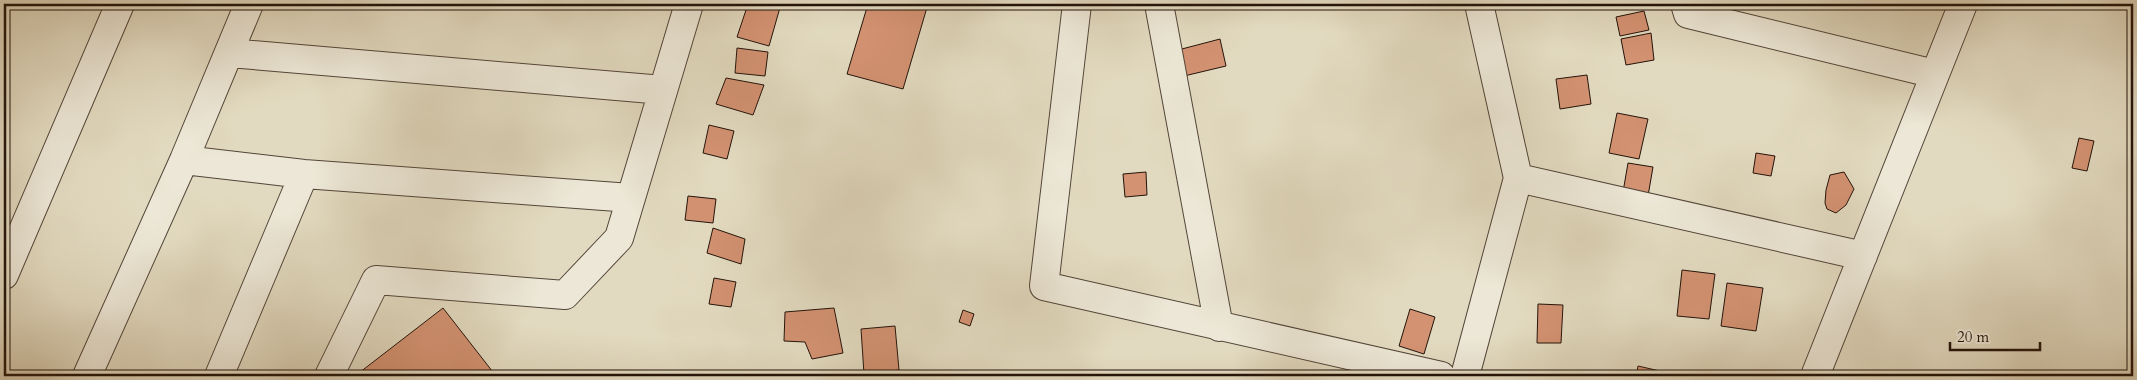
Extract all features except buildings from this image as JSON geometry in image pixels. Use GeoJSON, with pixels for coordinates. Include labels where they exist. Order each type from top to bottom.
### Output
{"type":"FeatureCollection","features":[{"type":"Feature","properties":{"kind":"street"},"geometry":{"type":"LineString","coordinates":[[4,275],[120,4]]}},
{"type":"Feature","properties":{"kind":"street"},"geometry":{"type":"LineString","coordinates":[[87,376],[184,160],[249,4]]}},
{"type":"Feature","properties":{"kind":"street"},"geometry":{"type":"LineString","coordinates":[[329,376],[376,280],[565,295],[619,238],[689,4]]}},
{"type":"Feature","properties":{"kind":"street"},"geometry":{"type":"LineString","coordinates":[[1077,4],[1044,286],[1441,376]]}},
{"type":"Feature","properties":{"kind":"street"},"geometry":{"type":"LineString","coordinates":[[1159,4],[1219,327]]}},
{"type":"Feature","properties":{"kind":"street"},"geometry":{"type":"LineString","coordinates":[[1465,376],[1518,178],[1479,4]]}},
{"type":"Feature","properties":{"kind":"street"},"geometry":{"type":"LineString","coordinates":[[1685,4],[1688,14],[1935,74]]}},
{"type":"Feature","properties":{"kind":"street"},"geometry":{"type":"LineString","coordinates":[[1816,376],[1962,4]]}},
{"type":"Feature","properties":{"kind":"street"},"geometry":{"type":"LineString","coordinates":[[229,53],[663,90]]}},
{"type":"Feature","properties":{"kind":"street"},"geometry":{"type":"LineString","coordinates":[[184,160],[304,174],[631,198]]}},
{"type":"Feature","properties":{"kind":"street"},"geometry":{"type":"LineString","coordinates":[[219,376],[304,174]]}},
{"type":"Feature","properties":{"kind":"street"},"geometry":{"type":"LineString","coordinates":[[1518,178],[1863,256]]}}]}
